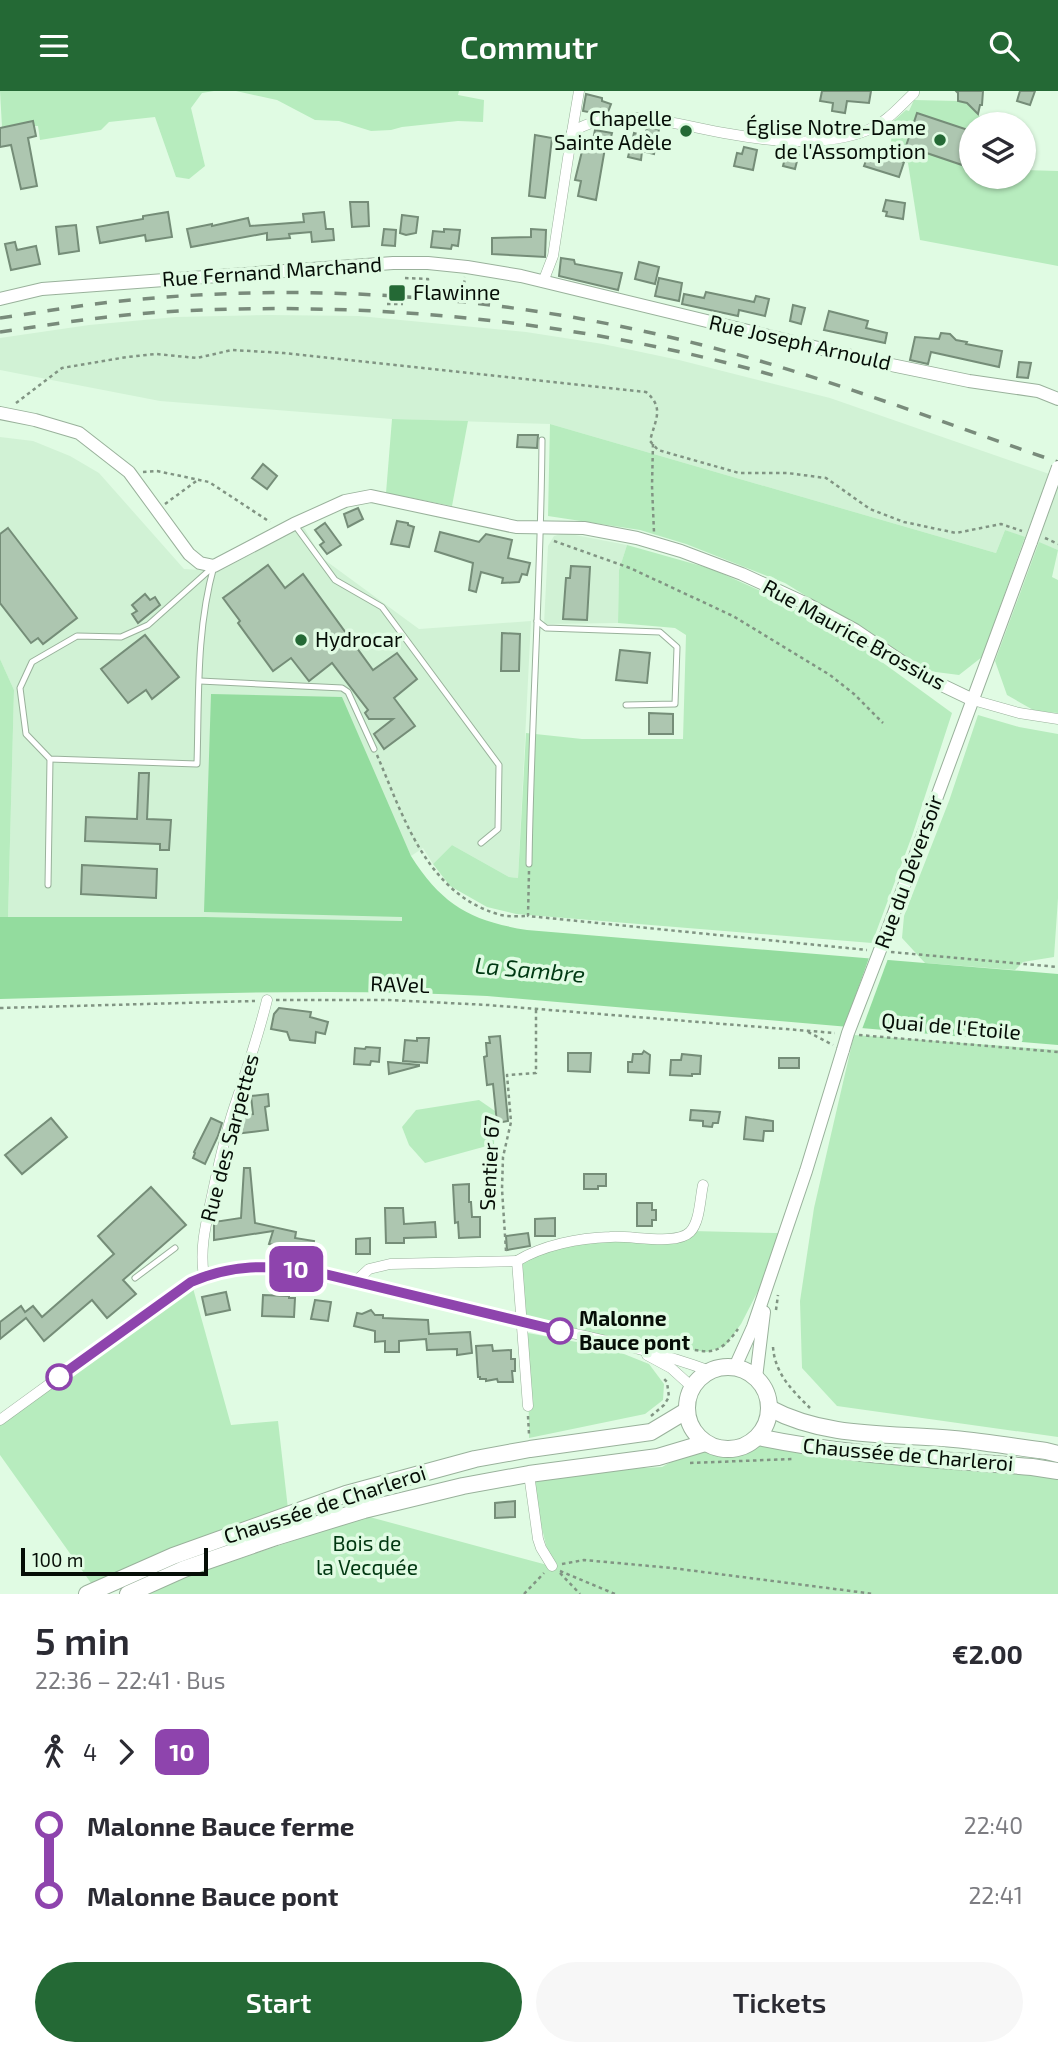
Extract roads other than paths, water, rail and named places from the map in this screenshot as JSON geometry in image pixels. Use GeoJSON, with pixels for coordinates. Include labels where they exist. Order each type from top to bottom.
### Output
{"type":"FeatureCollection","features":[{"type":"Feature","properties":{"kind":"main road"},"geometry":{"type":"LineString","coordinates":[[735,1367],[756,1378],[768,1397],[769,1408],[766,1424],[758,1437],[748,1445],[732,1450],[720,1449],[705,1443],[692,1429],[686,1412],[687,1399],[692,1387],[710,1371],[735,1367]]}},
{"type":"Feature","properties":{"kind":"main road","name":"Chaussée de Charleroi"},"geometry":{"type":"LineString","coordinates":[[769,1408],[807,1425],[840,1431],[955,1439],[1058,1454]]}},
{"type":"Feature","properties":{"kind":"main road","name":"Chaussée de Charleroi"},"geometry":{"type":"LineString","coordinates":[[87,1594],[173,1556],[346,1494],[530,1443],[651,1432],[686,1412]]}},
{"type":"Feature","properties":{"kind":"main road","name":"Chaussée de Charleroi"},"geometry":{"type":"LineString","coordinates":[[758,1437],[800,1446],[861,1453],[1058,1471]]}},
{"type":"Feature","properties":{"kind":"main road"},"geometry":{"type":"LineString","coordinates":[[529,1474],[530,1443]]}},
{"type":"Feature","properties":{"kind":"main road","name":"Chaussée de Charleroi"},"geometry":{"type":"LineString","coordinates":[[128,1594],[184,1569],[364,1510],[463,1486],[529,1474],[658,1457],[705,1443]]}},
{"type":"Feature","properties":{"kind":"street"},"geometry":{"type":"LineString","coordinates":[[543,282],[553,256],[579,91]]}},
{"type":"Feature","properties":{"kind":"street"},"geometry":{"type":"LineString","coordinates":[[572,132],[582,126],[621,117],[779,141],[837,139],[870,130],[887,119],[914,91]]}},
{"type":"Feature","properties":{"kind":"street","name":"Rue Fernand Marchand"},"geometry":{"type":"LineString","coordinates":[[0,299],[41,289],[393,263],[467,267],[543,282]]}},
{"type":"Feature","properties":{"kind":"street","name":"Rue Joseph Arnould"},"geometry":{"type":"LineString","coordinates":[[543,282],[872,361],[969,381],[1038,391],[1058,399]]}},
{"type":"Feature","properties":{"kind":"street"},"geometry":{"type":"LineString","coordinates":[[1,413],[79,433],[129,472],[189,554],[200,563],[214,566]]}},
{"type":"Feature","properties":{"kind":"street","name":"Rue du Déversoir"},"geometry":{"type":"LineString","coordinates":[[735,1367],[753,1327],[806,1171],[848,1033],[1058,467]]}},
{"type":"Feature","properties":{"kind":"street","name":"Rue Maurice Brossius"},"geometry":{"type":"LineString","coordinates":[[214,566],[345,501],[371,496],[541,532],[584,528],[654,543],[742,574],[855,630],[923,676],[973,700]]}},
{"type":"Feature","properties":{"kind":"street"},"geometry":{"type":"LineString","coordinates":[[973,700],[1020,713],[1058,719]]}},
{"type":"Feature","properties":{"kind":"street","name":"Rue des Sarpettes"},"geometry":{"type":"LineString","coordinates":[[204,1276],[201,1257],[223,1148],[267,1000]]}},
{"type":"Feature","properties":{"kind":"street"},"geometry":{"type":"LineString","coordinates":[[356,1281],[369,1269],[390,1264],[512,1261],[531,1252],[611,1236],[680,1238],[692,1231],[703,1185]]}},
{"type":"Feature","properties":{"kind":"street"},"geometry":{"type":"LineString","coordinates":[[512,1261],[522,1322],[528,1406]]}},
{"type":"Feature","properties":{"kind":"street"},"geometry":{"type":"LineString","coordinates":[[0,1420],[191,1282],[238,1267],[274,1266],[312,1271],[634,1349],[710,1371]]}},
{"type":"Feature","properties":{"kind":"street","name":"Rue du Déversoir"},"geometry":{"type":"LineString","coordinates":[[756,1378],[769,1280]]}},
{"type":"Feature","properties":{"kind":"street"},"geometry":{"type":"LineString","coordinates":[[661,1358],[692,1387]]}},
{"type":"Feature","properties":{"kind":"street"},"geometry":{"type":"LineString","coordinates":[[529,1474],[538,1539],[552,1566]]}},
{"type":"Feature","properties":{"kind":"lane"},"geometry":{"type":"LineString","coordinates":[[529,865],[542,440]]}},
{"type":"Feature","properties":{"kind":"lane"},"geometry":{"type":"LineString","coordinates":[[288,527],[335,580],[382,607],[499,765],[498,829],[481,843]]}},
{"type":"Feature","properties":{"kind":"lane"},"geometry":{"type":"LineString","coordinates":[[48,885],[50,759],[197,764],[200,652],[207,592],[214,566]]}},
{"type":"Feature","properties":{"kind":"lane","name":"Rue Maurice Brossius"},"geometry":{"type":"LineString","coordinates":[[50,759],[26,734],[20,688],[32,662],[77,636],[121,637],[148,625],[214,566]]}},
{"type":"Feature","properties":{"kind":"lane"},"geometry":{"type":"LineString","coordinates":[[537,621],[547,628],[660,632],[677,647],[676,704],[626,705]]}},
{"type":"Feature","properties":{"kind":"lane"},"geometry":{"type":"LineString","coordinates":[[200,681],[342,688],[348,692],[374,749]]}},
{"type":"Feature","properties":{"kind":"lane"},"geometry":{"type":"LineString","coordinates":[[135,1278],[175,1248]]}},
{"type":"Feature","properties":{"kind":"water","name":"La Sambre"},"geometry":{"type":"Polygon","coordinates":[[[211,694],[342,697],[411,856],[434,887],[474,916],[527,930],[1058,974],[1058,1045],[426,993],[304,992],[0,999],[0,917],[402,921],[402,917],[204,912],[211,694]]]}},
{"type":"Feature","properties":{"kind":"railway"},"geometry":{"type":"LineString","coordinates":[[0,318],[161,297],[236,293],[388,296],[538,312],[612,325],[733,353],[874,397],[1058,462]]}},
{"type":"Feature","properties":{"kind":"railway"},"geometry":{"type":"LineString","coordinates":[[0,332],[67,322],[179,311],[332,309],[408,313],[560,330],[635,343],[783,378]]}},
{"type":"Feature","properties":{"kind":"place","name":"Chapelle Sainte Adèle"},"geometry":{"type":"Point","coordinates":[686,131]}},
{"type":"Feature","properties":{"kind":"place","name":"Église Notre-Dame de l'Assomption"},"geometry":{"type":"Point","coordinates":[940,140]}},
{"type":"Feature","properties":{"kind":"place","name":"Flawinne"},"geometry":{"type":"Point","coordinates":[397,293]}},
{"type":"Feature","properties":{"kind":"place","name":"Hydrocar"},"geometry":{"type":"Point","coordinates":[301,640]}},
{"type":"Feature","properties":{"kind":"place","name":"Malonne Bauce pont"},"geometry":{"type":"Point","coordinates":[560,1331]}},
{"type":"Feature","properties":{"kind":"park label","name":"Bois de la Vecquée"},"geometry":{"type":"Point","coordinates":[367,1556]}}]}
